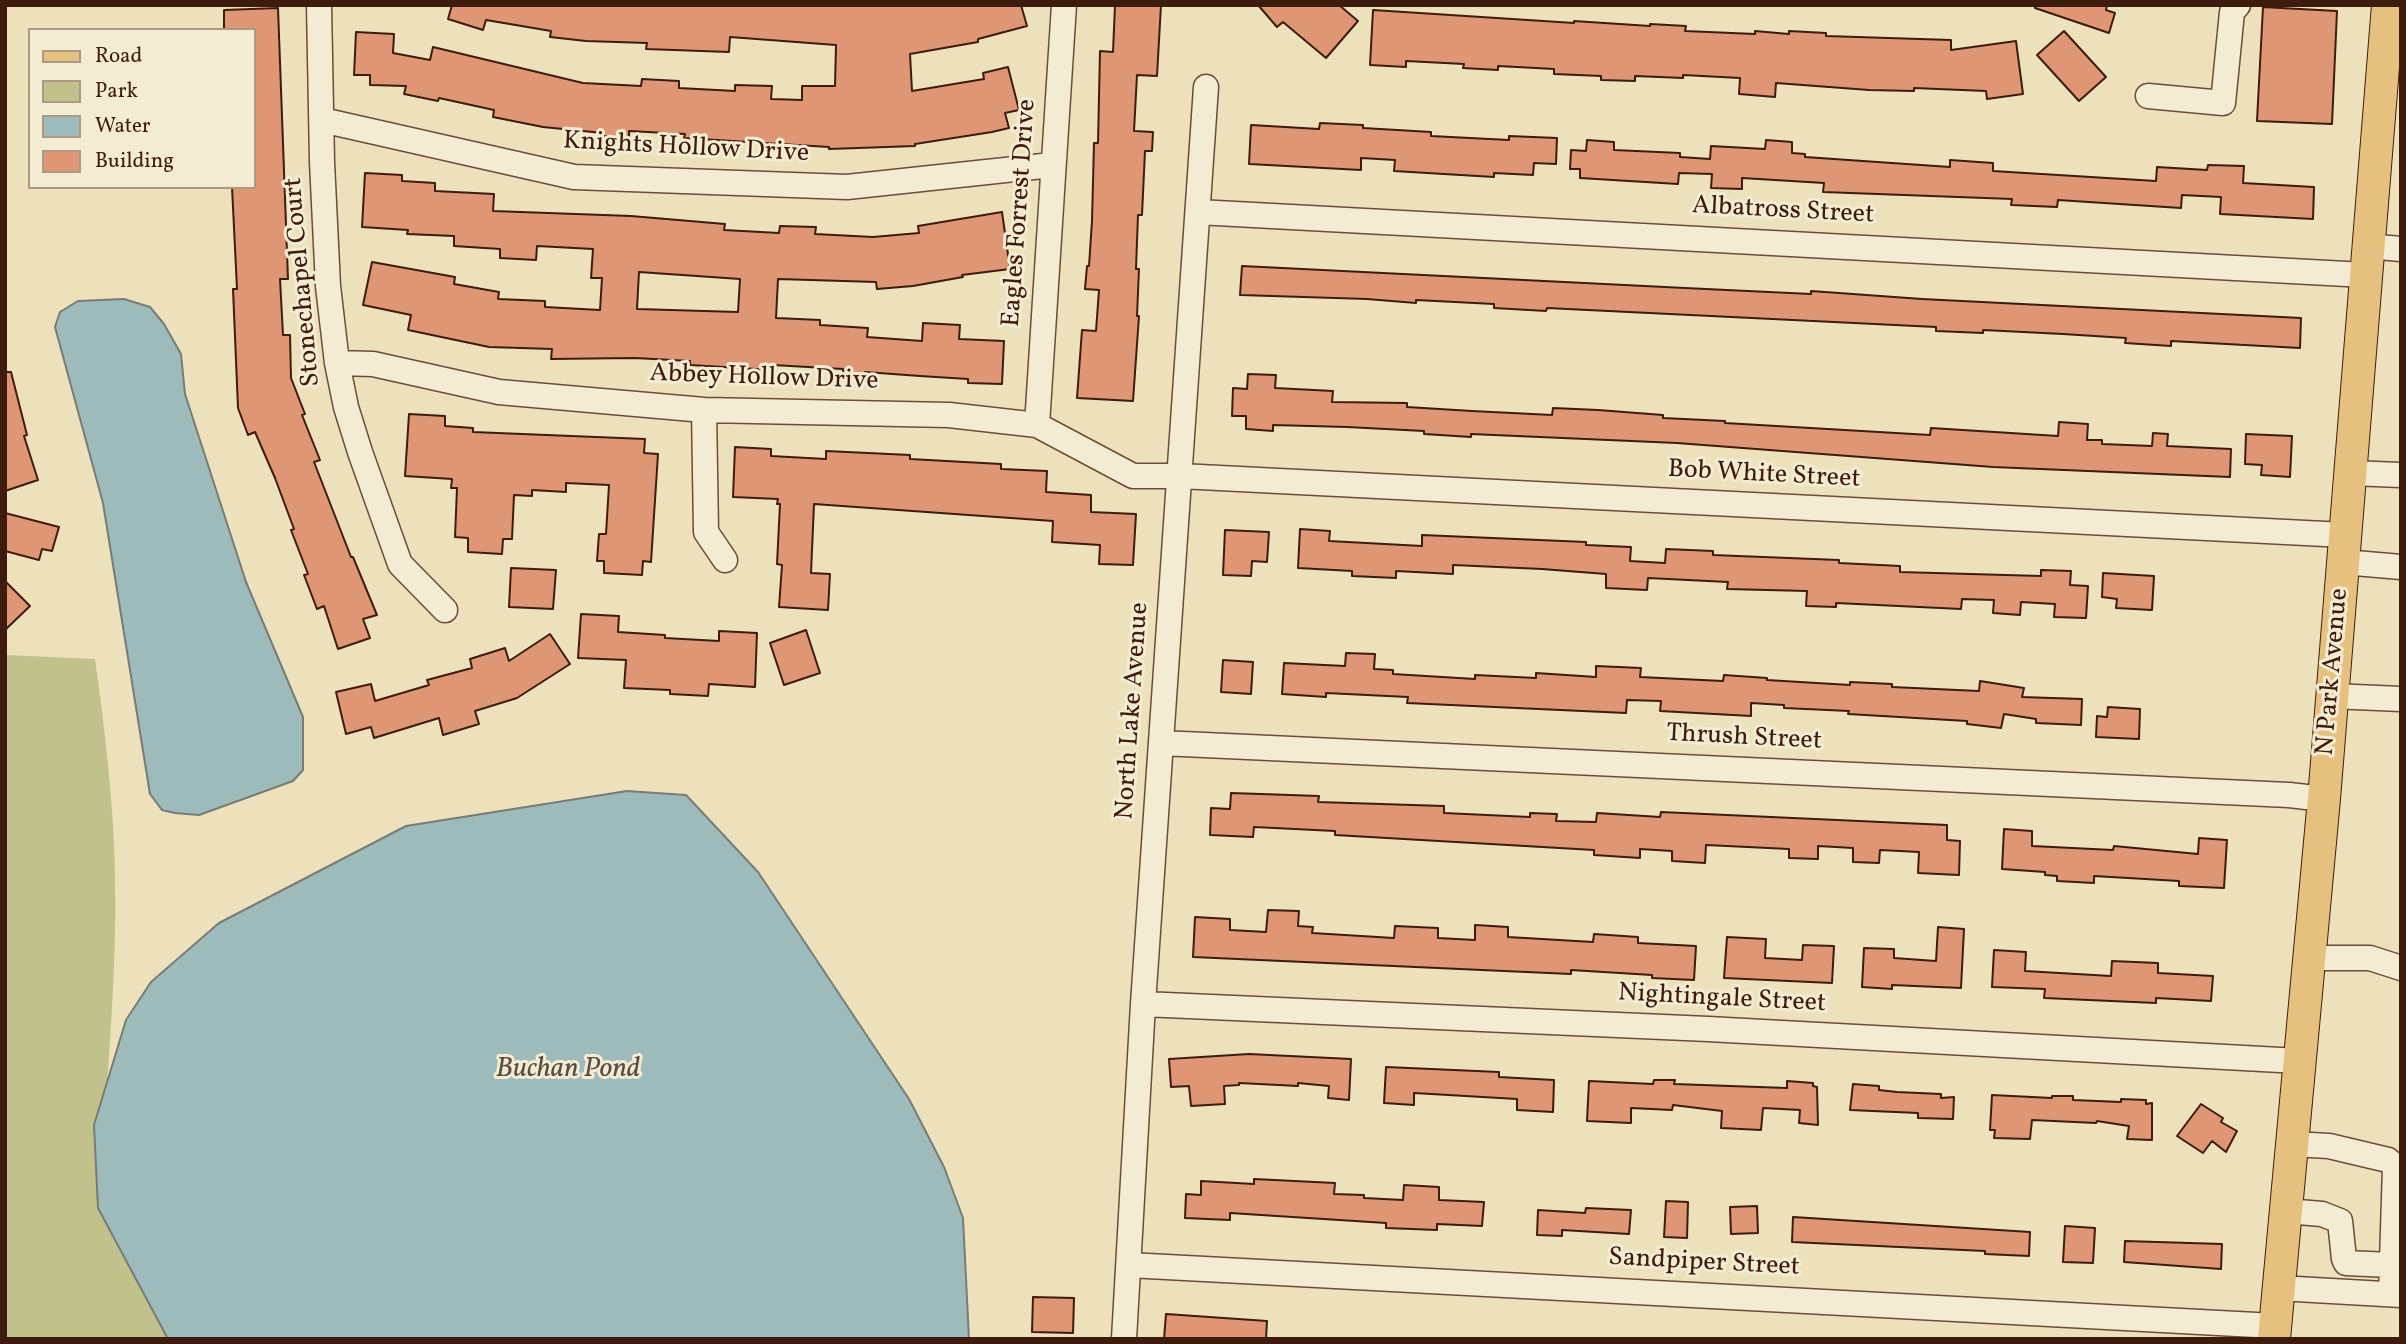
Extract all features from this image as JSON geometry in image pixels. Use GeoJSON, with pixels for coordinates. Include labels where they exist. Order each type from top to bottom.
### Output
{"type":"FeatureCollection","features":[{"type":"Feature","properties":{"kind":"main road","name":"N Park Avenue"},"geometry":{"type":"LineString","coordinates":[[2275,1332],[2324,799],[2388,5]]}},
{"type":"Feature","properties":{"kind":"street","name":"Stonechapel Court"},"geometry":{"type":"LineString","coordinates":[[319,5],[328,286],[337,363],[346,407],[400,564],[445,610]]}},
{"type":"Feature","properties":{"kind":"street","name":"Eagles Forrest Drive"},"geometry":{"type":"LineString","coordinates":[[1037,425],[1064,5]]}},
{"type":"Feature","properties":{"kind":"street"},"geometry":{"type":"LineString","coordinates":[[2148,96],[2223,103],[2232,12],[2238,5]]}},
{"type":"Feature","properties":{"kind":"street","name":"North Lake Avenue"},"geometry":{"type":"LineString","coordinates":[[1124,1339],[1143,1004],[1206,87]]}},
{"type":"Feature","properties":{"kind":"street","name":"Knights Hollow Drive"},"geometry":{"type":"LineString","coordinates":[[321,120],[574,177],[847,187],[1052,165]]}},
{"type":"Feature","properties":{"kind":"street","name":"Albatross Street"},"geometry":{"type":"LineString","coordinates":[[1198,212],[2366,261],[2401,249]]}},
{"type":"Feature","properties":{"kind":"street","name":"Abbey Hollow Drive"},"geometry":{"type":"LineString","coordinates":[[337,363],[373,364],[499,392],[704,410],[949,415],[1037,425],[1133,476],[1181,476]]}},
{"type":"Feature","properties":{"kind":"street"},"geometry":{"type":"LineString","coordinates":[[704,410],[706,532],[725,560]]}},
{"type":"Feature","properties":{"kind":"street"},"geometry":{"type":"LineString","coordinates":[[2350,473],[2401,475]]}},
{"type":"Feature","properties":{"kind":"street","name":"Bob White Street"},"geometry":{"type":"LineString","coordinates":[[1181,476],[2344,549],[2401,567]]}},
{"type":"Feature","properties":{"kind":"street"},"geometry":{"type":"LineString","coordinates":[[2332,696],[2401,699]]}},
{"type":"Feature","properties":{"kind":"street","name":"Thrush Street"},"geometry":{"type":"LineString","coordinates":[[1161,743],[2289,794],[2324,799]]}},
{"type":"Feature","properties":{"kind":"street"},"geometry":{"type":"LineString","coordinates":[[2309,958],[2370,958],[2401,968]]}},
{"type":"Feature","properties":{"kind":"street","name":"Nightingale Street"},"geometry":{"type":"LineString","coordinates":[[1143,1004],[1708,1029],[2299,1061]]}},
{"type":"Feature","properties":{"kind":"street"},"geometry":{"type":"LineString","coordinates":[[2279,1288],[2396,1294],[2391,1265],[2395,1166],[2388,1160],[2329,1146],[2291,1144]]}},
{"type":"Feature","properties":{"kind":"street"},"geometry":{"type":"LineString","coordinates":[[2286,1211],[2322,1214],[2340,1221],[2343,1259],[2346,1264],[2391,1265]]}},
{"type":"Feature","properties":{"kind":"street","name":"Sandpiper Street"},"geometry":{"type":"LineString","coordinates":[[1129,1265],[2275,1332]]}},
{"type":"Feature","properties":{"kind":"green space"},"geometry":{"type":"Polygon","coordinates":[[[5,655],[95,659],[113,822],[115,877],[113,982],[102,1156],[302,1339],[5,1339],[5,655]]]}},
{"type":"Feature","properties":{"kind":"water"},"geometry":{"type":"Polygon","coordinates":[[[124,299],[150,307],[164,324],[181,354],[185,394],[246,582],[303,717],[303,770],[293,781],[199,815],[162,810],[150,794],[103,503],[55,327],[60,312],[78,301],[124,299]]]}},
{"type":"Feature","properties":{"kind":"water","name":"Buchan Pond"},"geometry":{"type":"Polygon","coordinates":[[[627,791],[686,795],[758,872],[909,1099],[944,1167],[963,1218],[969,1339],[168,1339],[98,1208],[94,1125],[126,1020],[151,982],[219,923],[406,826],[627,791]]]}},
{"type":"Feature","properties":{"kind":"building"},"geometry":{"type":"Polygon","coordinates":[[[452,5],[1021,5],[1027,26],[978,39],[978,42],[910,54],[912,91],[984,79],[983,73],[1008,67],[1019,110],[1005,113],[1009,128],[992,132],[915,146],[829,149],[684,138],[685,134],[629,131],[629,137],[603,136],[603,133],[543,127],[493,117],[494,110],[439,98],[438,101],[404,94],[406,86],[370,85],[370,75],[354,75],[356,32],[394,34],[393,53],[430,60],[433,47],[583,83],[641,86],[642,79],[679,81],[679,88],[735,91],[735,85],[772,86],[771,99],[802,100],[802,86],[835,86],[836,45],[730,37],[729,52],[646,49],[647,43],[550,37],[551,31],[486,20],[483,30],[448,19],[452,5]]]}},
{"type":"Feature","properties":{"kind":"building"},"geometry":{"type":"Polygon","coordinates":[[[1115,5],[1161,5],[1157,76],[1137,75],[1134,131],[1153,132],[1152,151],[1145,151],[1142,215],[1138,215],[1136,269],[1139,269],[1139,316],[1133,401],[1077,398],[1082,330],[1096,331],[1099,290],[1085,289],[1092,221],[1094,143],[1098,143],[1100,51],[1113,52],[1115,5]]]}},
{"type":"Feature","properties":{"kind":"building"},"geometry":{"type":"Polygon","coordinates":[[[1258,5],[1339,5],[1358,21],[1326,58],[1283,22],[1277,27],[1258,5]]]}},
{"type":"Feature","properties":{"kind":"building"},"geometry":{"type":"Polygon","coordinates":[[[2035,5],[2107,5],[2106,10],[2115,13],[2109,33],[2035,8],[2035,5]]]}},
{"type":"Feature","properties":{"kind":"building"},"geometry":{"type":"Polygon","coordinates":[[[2263,7],[2337,11],[2332,124],[2257,121],[2263,7]]]}},
{"type":"Feature","properties":{"kind":"building"},"geometry":{"type":"Polygon","coordinates":[[[278,8],[288,279],[280,279],[283,335],[290,335],[291,378],[320,460],[314,462],[377,615],[363,619],[370,638],[338,649],[324,606],[317,609],[304,575],[308,574],[275,478],[255,432],[248,435],[238,408],[233,289],[237,289],[232,189],[256,189],[256,28],[224,28],[224,10],[278,8]]]}},
{"type":"Feature","properties":{"kind":"building"},"geometry":{"type":"Polygon","coordinates":[[[1373,10],[1574,23],[1686,26],[1685,31],[1789,34],[1789,31],[1826,33],[1826,36],[1951,40],[1951,50],[2016,41],[2023,94],[1987,99],[1986,91],[1914,88],[1914,91],[1869,90],[1776,83],[1775,97],[1739,94],[1740,78],[1683,75],[1683,78],[1635,76],[1635,81],[1601,80],[1601,76],[1554,74],[1554,69],[1498,66],[1498,70],[1463,68],[1464,64],[1406,61],[1406,67],[1370,65],[1373,10]]]}},
{"type":"Feature","properties":{"kind":"building"},"geometry":{"type":"Polygon","coordinates":[[[2064,31],[2106,77],[2079,101],[2037,55],[2064,31]]]}},
{"type":"Feature","properties":{"kind":"building"},"geometry":{"type":"Polygon","coordinates":[[[1320,123],[1431,132],[1431,136],[1509,140],[1509,136],[1557,138],[1556,164],[1534,163],[1533,175],[1494,173],[1494,177],[1394,171],[1395,160],[1361,158],[1361,170],[1249,164],[1251,125],[1319,129],[1320,123]]]}},
{"type":"Feature","properties":{"kind":"building"},"geometry":{"type":"Polygon","coordinates":[[[1587,140],[1614,142],[1614,150],[1680,153],[1680,157],[1710,159],[1711,146],[1765,149],[1766,140],[1792,142],[1792,153],[1805,154],[1805,157],[1950,167],[1950,160],[1993,163],[1993,171],[2156,181],[2157,167],[2207,170],[2208,165],[2244,166],[2243,183],[2314,187],[2313,219],[2220,214],[2221,197],[2182,195],[2181,208],[2058,200],[2057,207],[2011,205],[2012,199],[1823,192],[1824,183],[1742,178],[1742,189],[1711,188],[1712,174],[1679,173],[1678,184],[1580,178],[1580,169],[1570,169],[1571,150],[1586,151],[1587,140]]]}},
{"type":"Feature","properties":{"kind":"building"},"geometry":{"type":"Polygon","coordinates":[[[365,173],[402,175],[402,181],[435,183],[435,191],[494,194],[493,211],[631,216],[725,224],[724,230],[779,233],[780,226],[816,227],[815,234],[873,237],[919,233],[918,226],[1002,212],[1010,269],[962,275],[963,277],[913,286],[877,289],[876,282],[778,279],[776,318],[820,320],[820,325],[868,328],[867,337],[922,341],[923,323],[960,325],[959,339],[1004,341],[1002,384],[865,372],[865,375],[843,374],[843,369],[773,365],[773,370],[690,365],[690,361],[635,358],[551,359],[552,349],[489,347],[408,330],[411,315],[363,305],[372,262],[455,277],[454,284],[499,292],[498,299],[545,301],[545,307],[600,310],[602,278],[591,278],[593,249],[537,246],[536,260],[500,258],[500,249],[454,246],[454,236],[407,234],[408,230],[362,227],[365,173]],[[639,272],[637,309],[738,312],[740,279],[639,272]]]}},
{"type":"Feature","properties":{"kind":"building"},"geometry":{"type":"Polygon","coordinates":[[[1242,266],[1811,294],[1811,291],[2301,318],[2300,348],[2171,341],[2171,346],[2125,343],[2126,338],[1983,330],[1983,333],[1936,331],[1936,327],[1547,308],[1546,311],[1494,308],[1494,304],[1416,300],[1416,303],[1240,295],[1242,266]]]}},
{"type":"Feature","properties":{"kind":"building"},"geometry":{"type":"Polygon","coordinates":[[[5,372],[11,372],[27,435],[24,436],[38,480],[5,491],[5,372]]]}},
{"type":"Feature","properties":{"kind":"building"},"geometry":{"type":"Polygon","coordinates":[[[1248,374],[1276,375],[1275,388],[1333,391],[1332,402],[1407,403],[1407,407],[1472,411],[1552,415],[1553,408],[1598,410],[1725,423],[1930,435],[1931,428],[2058,436],[2059,422],[2088,424],[2087,440],[2102,440],[2102,444],[2152,446],[2153,433],[2168,434],[2167,446],[2231,449],[2230,477],[1993,467],[1677,443],[1471,434],[1471,437],[1424,434],[1424,431],[1347,427],[1273,425],[1273,431],[1246,429],[1246,416],[1232,416],[1233,388],[1247,389],[1248,374]]]}},
{"type":"Feature","properties":{"kind":"building"},"geometry":{"type":"Polygon","coordinates":[[[409,414],[445,416],[445,426],[473,428],[473,432],[645,439],[644,453],[658,454],[651,562],[643,561],[642,575],[604,573],[604,561],[597,561],[599,534],[606,534],[609,485],[566,483],[566,492],[532,490],[532,496],[514,495],[512,539],[503,539],[502,554],[468,552],[468,538],[455,537],[457,488],[451,488],[452,479],[405,476],[409,414]]]}},
{"type":"Feature","properties":{"kind":"building"},"geometry":{"type":"Polygon","coordinates":[[[2246,434],[2292,436],[2290,477],[2261,475],[2262,465],[2245,464],[2246,434]]]}},
{"type":"Feature","properties":{"kind":"building"},"geometry":{"type":"Polygon","coordinates":[[[735,447],[771,449],[771,456],[826,459],[826,451],[910,455],[910,459],[1001,464],[1001,469],[1047,471],[1046,492],[1091,495],[1091,512],[1136,514],[1133,565],[1099,564],[1100,545],[1052,542],[1053,521],[814,504],[811,573],[830,574],[828,610],[779,607],[782,565],[777,564],[780,504],[777,504],[778,499],[733,497],[735,447]]]}},
{"type":"Feature","properties":{"kind":"building"},"geometry":{"type":"Polygon","coordinates":[[[5,513],[59,527],[52,551],[42,549],[39,560],[5,551],[5,513]]]}},
{"type":"Feature","properties":{"kind":"building"},"geometry":{"type":"Polygon","coordinates":[[[1300,529],[1330,531],[1329,541],[1422,546],[1422,535],[1586,542],[1586,545],[1631,547],[1630,561],[1665,563],[1666,549],[1713,551],[1713,555],[1839,560],[1839,563],[1900,566],[1900,572],[2041,576],[2041,570],[2071,571],[2070,585],[2088,586],[2086,618],[2054,617],[2055,604],[2021,602],[2020,615],[1993,613],[1994,600],[1962,599],[1961,609],[1836,603],[1836,607],[1806,606],[1807,591],[1727,589],[1728,582],[1648,578],[1647,590],[1606,588],[1606,574],[1542,569],[1453,565],[1453,574],[1396,571],[1396,578],[1352,576],[1352,571],[1298,568],[1300,529]]]}},
{"type":"Feature","properties":{"kind":"building"},"geometry":{"type":"Polygon","coordinates":[[[1225,530],[1269,532],[1267,562],[1252,561],[1251,576],[1223,575],[1225,530]]]}},
{"type":"Feature","properties":{"kind":"building"},"geometry":{"type":"Polygon","coordinates":[[[511,568],[556,570],[553,609],[509,607],[511,568]]]}},
{"type":"Feature","properties":{"kind":"building"},"geometry":{"type":"Polygon","coordinates":[[[2103,573],[2154,576],[2152,610],[2116,608],[2117,599],[2102,597],[2103,573]]]}},
{"type":"Feature","properties":{"kind":"building"},"geometry":{"type":"Polygon","coordinates":[[[5,581],[30,606],[5,630],[5,581]]]}},
{"type":"Feature","properties":{"kind":"building"},"geometry":{"type":"Polygon","coordinates":[[[581,614],[619,616],[618,632],[665,635],[665,638],[719,641],[719,631],[757,633],[755,687],[709,684],[708,696],[670,694],[670,690],[624,688],[626,660],[578,658],[581,614]]]}},
{"type":"Feature","properties":{"kind":"building"},"geometry":{"type":"Polygon","coordinates":[[[806,630],[820,673],[784,685],[770,643],[806,630]]]}},
{"type":"Feature","properties":{"kind":"building"},"geometry":{"type":"Polygon","coordinates":[[[550,634],[570,664],[517,698],[475,711],[479,724],[443,735],[439,718],[374,738],[371,727],[346,734],[336,692],[371,684],[375,701],[429,685],[427,680],[472,668],[470,659],[505,648],[509,661],[550,634]]]}},
{"type":"Feature","properties":{"kind":"building"},"geometry":{"type":"Polygon","coordinates":[[[1346,653],[1375,654],[1374,669],[1393,670],[1393,674],[1475,679],[1475,675],[1536,678],[1536,673],[1596,677],[1596,666],[1641,668],[1640,677],[1723,681],[1724,675],[1767,680],[1850,685],[1850,682],[1892,684],[1892,687],[1979,691],[1980,681],[2024,688],[2022,697],[2082,699],[2081,725],[2036,723],[2036,719],[2004,714],[2001,728],[1967,724],[1967,721],[1848,714],[1849,711],[1784,708],[1784,705],[1751,703],[1751,716],[1660,711],[1661,701],[1627,700],[1626,713],[1407,703],[1408,697],[1282,694],[1284,663],[1345,666],[1346,653]]]}},
{"type":"Feature","properties":{"kind":"building"},"geometry":{"type":"Polygon","coordinates":[[[1223,660],[1253,662],[1251,694],[1221,692],[1223,660]]]}},
{"type":"Feature","properties":{"kind":"building"},"geometry":{"type":"Polygon","coordinates":[[[2108,707],[2140,709],[2139,739],[2096,737],[2097,716],[2107,717],[2108,707]]]}},
{"type":"Feature","properties":{"kind":"building"},"geometry":{"type":"Polygon","coordinates":[[[1231,793],[1319,796],[1318,802],[1444,806],[1444,813],[1530,817],[1530,813],[1557,814],[1556,821],[1596,822],[1597,813],[1660,817],[1661,812],[1947,825],[1947,840],[1960,841],[1959,875],[1918,873],[1919,852],[1880,850],[1879,863],[1853,862],[1853,848],[1818,846],[1818,859],[1789,858],[1789,849],[1706,845],[1705,863],[1672,861],[1672,851],[1640,849],[1640,858],[1594,855],[1594,850],[1335,835],[1335,831],[1254,827],[1253,837],[1210,835],[1211,808],[1230,809],[1231,793]]]}},
{"type":"Feature","properties":{"kind":"building"},"geometry":{"type":"Polygon","coordinates":[[[2004,829],[2032,831],[2032,846],[2113,850],[2114,846],[2198,854],[2199,838],[2227,840],[2224,888],[2179,886],[2179,881],[2094,876],[2094,883],[2057,881],[2057,876],[2045,875],[2045,872],[2002,869],[2004,829]]]}},
{"type":"Feature","properties":{"kind":"building"},"geometry":{"type":"Polygon","coordinates":[[[1268,910],[1299,911],[1298,926],[1313,927],[1312,933],[1394,938],[1395,926],[1438,928],[1438,938],[1475,940],[1475,925],[1508,927],[1508,937],[1593,942],[1594,934],[1638,937],[1638,943],[1696,946],[1694,980],[1571,970],[1571,974],[1193,957],[1195,917],[1230,919],[1230,930],[1266,932],[1268,910]]]}},
{"type":"Feature","properties":{"kind":"building"},"geometry":{"type":"Polygon","coordinates":[[[1938,927],[1964,929],[1961,988],[1892,985],[1892,989],[1862,987],[1864,948],[1894,949],[1894,958],[1936,961],[1938,927]]]}},
{"type":"Feature","properties":{"kind":"building"},"geometry":{"type":"Polygon","coordinates":[[[1727,937],[1766,939],[1765,958],[1802,960],[1803,945],[1834,946],[1832,983],[1724,978],[1727,937]]]}},
{"type":"Feature","properties":{"kind":"building"},"geometry":{"type":"Polygon","coordinates":[[[1994,950],[2026,952],[2025,971],[2111,976],[2112,961],[2158,963],[2158,973],[2213,976],[2211,1001],[2156,998],[2156,1003],[2044,998],[2045,989],[1992,987],[1994,950]]]}},
{"type":"Feature","properties":{"kind":"building"},"geometry":{"type":"Polygon","coordinates":[[[1249,1054],[1351,1059],[1349,1100],[1328,1098],[1329,1086],[1239,1083],[1224,1086],[1225,1104],[1191,1106],[1189,1086],[1171,1087],[1169,1059],[1249,1054]]]}},
{"type":"Feature","properties":{"kind":"building"},"geometry":{"type":"Polygon","coordinates":[[[1386,1067],[1499,1072],[1499,1077],[1554,1080],[1553,1112],[1517,1110],[1517,1099],[1414,1093],[1414,1105],[1384,1103],[1386,1067]]]}},
{"type":"Feature","properties":{"kind":"building"},"geometry":{"type":"Polygon","coordinates":[[[1654,1080],[1675,1080],[1674,1084],[1787,1088],[1787,1081],[1813,1083],[1813,1086],[1817,1087],[1818,1125],[1799,1123],[1800,1110],[1763,1108],[1761,1130],[1721,1128],[1722,1111],[1673,1105],[1672,1110],[1631,1108],[1631,1123],[1587,1121],[1589,1081],[1653,1084],[1654,1080]]]}},
{"type":"Feature","properties":{"kind":"building"},"geometry":{"type":"Polygon","coordinates":[[[1853,1084],[1879,1086],[1879,1090],[1941,1094],[1941,1098],[1954,1097],[1953,1119],[1918,1118],[1918,1113],[1850,1110],[1853,1084]]]}},
{"type":"Feature","properties":{"kind":"building"},"geometry":{"type":"Polygon","coordinates":[[[1992,1095],[2052,1098],[2073,1096],[2073,1100],[2121,1102],[2121,1099],[2146,1100],[2146,1104],[2152,1103],[2152,1140],[2127,1139],[2129,1126],[2097,1121],[2032,1120],[2030,1139],[1994,1138],[1995,1130],[1990,1130],[1992,1095]]]}},
{"type":"Feature","properties":{"kind":"building"},"geometry":{"type":"Polygon","coordinates":[[[2201,1104],[2223,1118],[2221,1122],[2237,1131],[2226,1152],[2212,1141],[2203,1153],[2177,1136],[2201,1104]]]}},
{"type":"Feature","properties":{"kind":"building"},"geometry":{"type":"Polygon","coordinates":[[[1254,1179],[1335,1183],[1334,1194],[1403,1200],[1404,1185],[1439,1187],[1439,1200],[1484,1202],[1482,1226],[1437,1224],[1437,1230],[1386,1228],[1386,1223],[1230,1213],[1230,1220],[1185,1218],[1186,1194],[1201,1195],[1201,1181],[1254,1184],[1254,1179]]]}},
{"type":"Feature","properties":{"kind":"building"},"geometry":{"type":"Polygon","coordinates":[[[1666,1201],[1688,1202],[1687,1238],[1664,1237],[1666,1201]]]}},
{"type":"Feature","properties":{"kind":"building"},"geometry":{"type":"Polygon","coordinates":[[[1757,1206],[1758,1233],[1731,1234],[1730,1207],[1757,1206]]]}},
{"type":"Feature","properties":{"kind":"building"},"geometry":{"type":"Polygon","coordinates":[[[1586,1208],[1631,1210],[1629,1234],[1562,1230],[1562,1236],[1537,1235],[1538,1210],[1585,1213],[1586,1208]]]}},
{"type":"Feature","properties":{"kind":"building"},"geometry":{"type":"Polygon","coordinates":[[[1793,1217],[2030,1232],[2029,1256],[1985,1254],[1985,1251],[1792,1242],[1793,1217]]]}},
{"type":"Feature","properties":{"kind":"building"},"geometry":{"type":"Polygon","coordinates":[[[2065,1226],[2095,1228],[2093,1263],[2063,1262],[2065,1226]]]}},
{"type":"Feature","properties":{"kind":"building"},"geometry":{"type":"Polygon","coordinates":[[[2125,1241],[2222,1244],[2221,1269],[2124,1262],[2125,1241]]]}},
{"type":"Feature","properties":{"kind":"building"},"geometry":{"type":"Polygon","coordinates":[[[1033,1297],[1074,1298],[1073,1333],[1032,1332],[1033,1297]]]}},
{"type":"Feature","properties":{"kind":"building"},"geometry":{"type":"Polygon","coordinates":[[[1166,1314],[1267,1321],[1266,1339],[1164,1339],[1166,1314]]]}}]}
